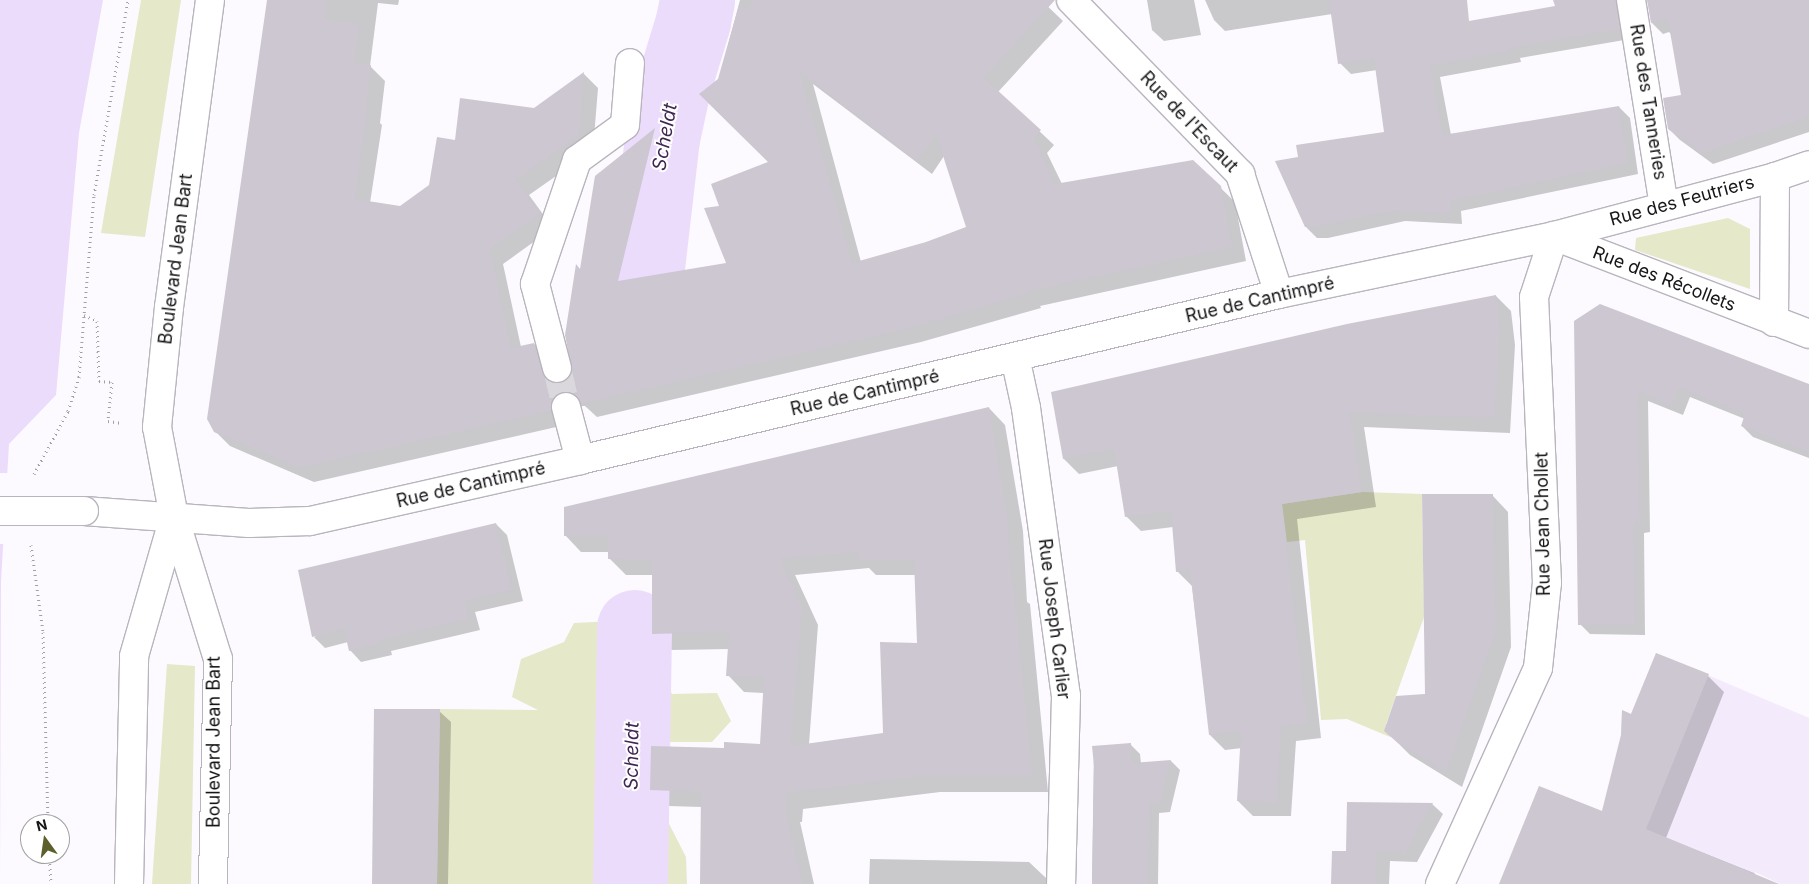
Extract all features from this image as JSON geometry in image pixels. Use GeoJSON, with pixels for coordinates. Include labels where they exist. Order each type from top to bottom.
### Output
{"type":"FeatureCollection","features":[{"type":"Feature","properties":{"kind":"street","name":"Boulevard Jean Bart"},"geometry":{"type":"LineString","coordinates":[[210,0],[169,307],[157,427],[174,517],[218,659],[213,884]]}},
{"type":"Feature","properties":{"kind":"street","name":"Rue de l'Escaut"},"geometry":{"type":"LineString","coordinates":[[1071,0],[1240,174],[1280,294]]}},
{"type":"Feature","properties":{"kind":"street","name":"Rue des Tanneries"},"geometry":{"type":"LineString","coordinates":[[1631,0],[1664,205]]}},
{"type":"Feature","properties":{"kind":"street"},"geometry":{"type":"LineString","coordinates":[[557,368],[535,284],[577,160],[624,125],[630,63]]}},
{"type":"Feature","properties":{"kind":"street","name":"Rue des Feutriers"},"geometry":{"type":"LineString","coordinates":[[1554,236],[1774,177],[1809,165]]}},
{"type":"Feature","properties":{"kind":"street"},"geometry":{"type":"LineString","coordinates":[[1774,177],[1774,322]]}},
{"type":"Feature","properties":{"kind":"street","name":"Rue de Cantimpré"},"geometry":{"type":"LineString","coordinates":[[0,511],[84,512],[250,523],[310,521],[580,460],[1280,294],[1554,236]]}},
{"type":"Feature","properties":{"kind":"street","name":"Rue des Récollets"},"geometry":{"type":"LineString","coordinates":[[1554,236],[1809,334]]}},
{"type":"Feature","properties":{"kind":"street","name":"Rue Jean Chollet"},"geometry":{"type":"LineString","coordinates":[[1440,884],[1538,668],[1547,583],[1534,297],[1554,236]]}},
{"type":"Feature","properties":{"kind":"street","name":"Rue Joseph Carlier"},"geometry":{"type":"LineString","coordinates":[[1015,357],[1026,408],[1066,696],[1062,884]]}},
{"type":"Feature","properties":{"kind":"street"},"geometry":{"type":"LineString","coordinates":[[566,407],[580,460]]}},
{"type":"Feature","properties":{"kind":"street","name":"Boulevard Jean Bart"},"geometry":{"type":"LineString","coordinates":[[130,884],[134,656],[174,517]]}},
{"type":"Feature","properties":{"kind":"path"},"geometry":{"type":"LineString","coordinates":[[34,473],[68,412],[79,377],[94,194],[128,0]]}},
{"type":"Feature","properties":{"kind":"path"},"geometry":{"type":"LineString","coordinates":[[84,315],[97,321],[100,381]]}},
{"type":"Feature","properties":{"kind":"path"},"geometry":{"type":"LineString","coordinates":[[31,543],[43,632],[48,814]]}},
{"type":"Feature","properties":{"kind":"path"},"geometry":{"type":"LineString","coordinates":[[49,864],[50,884]]}},
{"type":"Feature","properties":{"kind":"shaded area"},"geometry":{"type":"Polygon","coordinates":[[[0,0],[103,0],[79,133],[56,395],[9,444],[1,582],[0,884],[0,0]]]}},
{"type":"Feature","properties":{"kind":"shaded area"},"geometry":{"type":"Polygon","coordinates":[[[1656,653],[1809,718],[1809,884],[1780,884],[1755,872],[1750,884],[1499,884],[1539,786],[1602,811],[1621,735],[1622,710],[1631,714],[1656,653]]]}},
{"type":"Feature","properties":{"kind":"green space"},"geometry":{"type":"Polygon","coordinates":[[[141,0],[181,0],[145,237],[101,233],[141,0]]]}},
{"type":"Feature","properties":{"kind":"green space"},"geometry":{"type":"Polygon","coordinates":[[[1728,218],[1750,229],[1750,289],[1635,250],[1636,238],[1728,218]]]}},
{"type":"Feature","properties":{"kind":"green space"},"geometry":{"type":"Polygon","coordinates":[[[1362,492],[1422,494],[1424,617],[1386,724],[1393,727],[1390,737],[1347,719],[1321,720],[1305,540],[1287,542],[1282,504],[1362,492]]]}},
{"type":"Feature","properties":{"kind":"green space"},"geometry":{"type":"Polygon","coordinates":[[[615,621],[651,652],[672,694],[717,693],[731,721],[712,742],[646,742],[645,796],[664,814],[686,857],[687,884],[437,884],[440,709],[538,710],[512,697],[521,659],[564,642],[574,623],[615,621]],[[608,733],[607,825],[613,811],[615,734],[608,733]]]}},
{"type":"Feature","properties":{"kind":"green space"},"geometry":{"type":"Polygon","coordinates":[[[167,664],[195,666],[191,884],[152,884],[167,664]]]}},
{"type":"Feature","properties":{"kind":"pier"},"geometry":{"type":"Polygon","coordinates":[[[0,473],[10,473],[6,544],[0,544],[0,473]]]}},
{"type":"Feature","properties":{"kind":"building"},"geometry":{"type":"Polygon","coordinates":[[[267,0],[328,0],[325,19],[360,24],[354,63],[371,65],[366,109],[368,109],[355,199],[400,206],[429,185],[437,137],[455,140],[460,98],[534,108],[584,72],[579,136],[516,180],[540,214],[490,249],[511,348],[534,343],[542,372],[546,379],[553,383],[560,383],[568,379],[572,372],[565,335],[576,264],[580,269],[595,176],[655,128],[618,281],[726,263],[704,208],[719,206],[711,184],[768,162],[699,94],[718,79],[739,5],[748,10],[753,0],[1055,0],[984,78],[1041,130],[1034,138],[1055,184],[1193,160],[1221,186],[1232,247],[1026,292],[1027,294],[907,329],[581,404],[577,396],[570,392],[562,392],[555,396],[551,403],[551,411],[299,468],[214,432],[207,419],[267,0]],[[800,72],[852,263],[926,242],[966,227],[936,134],[917,161],[800,72]]]}},
{"type":"Feature","properties":{"kind":"building"},"geometry":{"type":"Polygon","coordinates":[[[1329,0],[1467,0],[1469,21],[1555,6],[1553,0],[1616,0],[1620,29],[1510,48],[1511,51],[1430,66],[1443,135],[1619,106],[1628,163],[1451,201],[1452,214],[1393,211],[1316,227],[1305,227],[1275,161],[1298,157],[1296,145],[1384,132],[1374,59],[1338,64],[1329,0]]]}},
{"type":"Feature","properties":{"kind":"building"},"geometry":{"type":"Polygon","coordinates":[[[1647,0],[1809,0],[1809,117],[1702,153],[1668,129],[1663,98],[1681,95],[1668,20],[1651,23],[1647,0]]]}},
{"type":"Feature","properties":{"kind":"building"},"geometry":{"type":"Polygon","coordinates":[[[1496,295],[1500,329],[1495,418],[1350,413],[1362,492],[1282,504],[1307,723],[1281,727],[1277,802],[1237,801],[1241,732],[1209,735],[1190,570],[1176,572],[1171,511],[1125,517],[1114,449],[1063,459],[1051,392],[1347,324],[1496,295]]]}},
{"type":"Feature","properties":{"kind":"building"},"geometry":{"type":"Polygon","coordinates":[[[1600,304],[1809,384],[1809,452],[1741,426],[1745,414],[1679,388],[1672,406],[1638,392],[1640,522],[1634,523],[1635,625],[1578,625],[1574,321],[1600,304]]]}},
{"type":"Feature","properties":{"kind":"building"},"geometry":{"type":"Polygon","coordinates":[[[989,407],[1007,513],[1012,587],[1014,587],[1032,776],[923,776],[787,793],[786,806],[784,806],[803,884],[700,884],[701,792],[650,790],[651,746],[724,748],[724,742],[760,744],[764,678],[726,676],[729,632],[652,634],[652,560],[608,559],[608,536],[564,536],[564,507],[989,407]],[[858,552],[780,559],[802,607],[791,746],[883,733],[880,642],[917,643],[914,560],[858,559],[858,552]]]}},
{"type":"Feature","properties":{"kind":"building"},"geometry":{"type":"Polygon","coordinates":[[[1422,494],[1493,494],[1496,631],[1446,772],[1398,743],[1384,731],[1396,696],[1425,694],[1422,494]]]}},
{"type":"Feature","properties":{"kind":"building"},"geometry":{"type":"Polygon","coordinates":[[[496,523],[512,590],[465,601],[469,619],[380,640],[381,644],[349,651],[344,629],[312,637],[298,570],[496,523]]]}},
{"type":"Feature","properties":{"kind":"building"},"geometry":{"type":"Polygon","coordinates":[[[1656,653],[1709,674],[1646,829],[1779,884],[1499,884],[1539,786],[1602,811],[1621,735],[1622,710],[1631,714],[1656,653]]]}},
{"type":"Feature","properties":{"kind":"building"},"geometry":{"type":"Polygon","coordinates":[[[374,709],[440,709],[437,884],[372,884],[374,709]]]}},
{"type":"Feature","properties":{"kind":"building"},"geometry":{"type":"Polygon","coordinates":[[[1131,743],[1132,763],[1171,760],[1160,803],[1150,804],[1148,884],[1092,884],[1094,766],[1092,746],[1131,743]]]}},
{"type":"Feature","properties":{"kind":"building"},"geometry":{"type":"Polygon","coordinates":[[[1347,802],[1433,803],[1406,852],[1346,851],[1347,802]]]}},
{"type":"Feature","properties":{"kind":"building"},"geometry":{"type":"Polygon","coordinates":[[[1332,851],[1376,851],[1376,884],[1331,884],[1332,851]]]}},
{"type":"Feature","properties":{"kind":"waterway","name":"Scheldt"},"geometry":{"type":"LineString","coordinates":[[646,276],[662,138],[673,87],[693,21],[697,0]]}},
{"type":"Feature","properties":{"kind":"waterway","name":"Scheldt"},"geometry":{"type":"LineString","coordinates":[[630,884],[634,627]]}},
{"type":"Feature","properties":{"kind":"tunnel"},"geometry":{"type":"LineString","coordinates":[[557,368],[566,407]]}}]}
